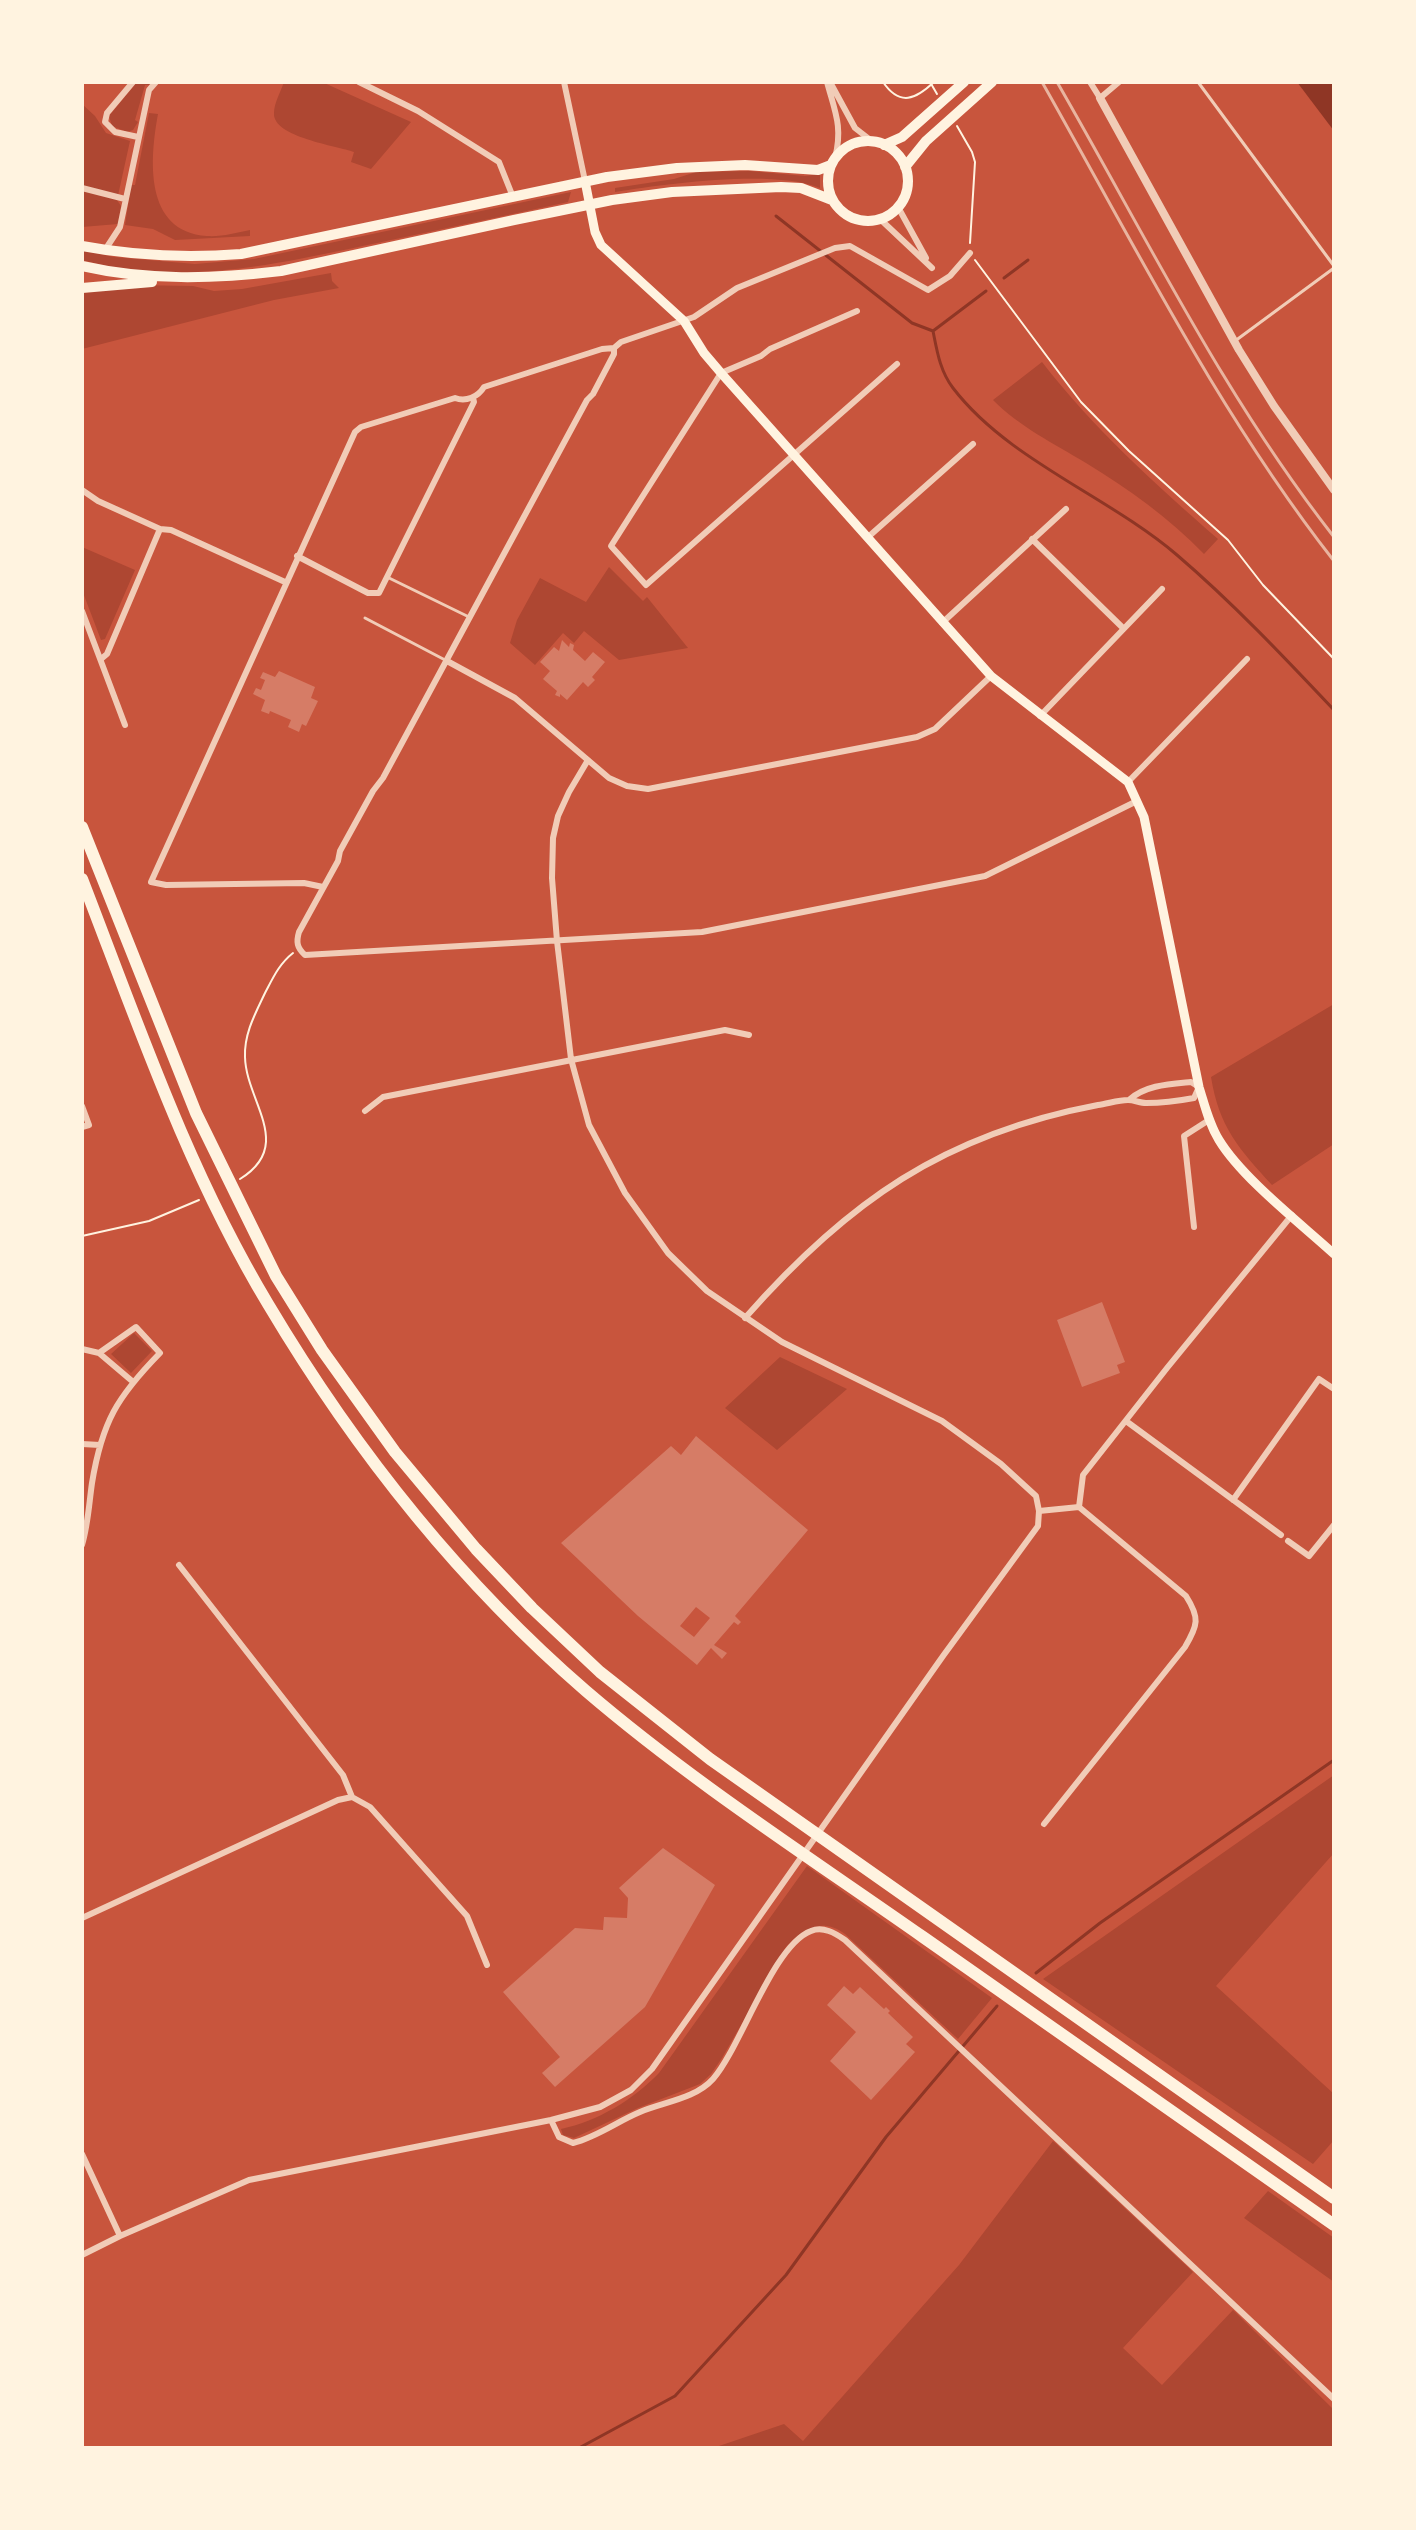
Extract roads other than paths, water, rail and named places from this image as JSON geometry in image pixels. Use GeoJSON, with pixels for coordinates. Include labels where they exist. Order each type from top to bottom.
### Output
{"type":"FeatureCollection","features":[{"type":"Feature","properties":{"kind":"highway"},"geometry":{"type":"LineString","coordinates":[[82,827],[196,1113],[276,1276],[322,1350],[395,1452],[476,1549],[532,1608],[600,1672],[710,1759],[1334,2198]]}},
{"type":"Feature","properties":{"kind":"highway"},"geometry":{"type":"LineString","coordinates":[[82,879],[176,1123],[234,1244],[310,1371],[378,1467],[457,1563],[585,1690],[698,1780],[1334,2225]]}},
{"type":"Feature","properties":{"kind":"main road"},"geometry":{"type":"LineString","coordinates":[[82,246],[200,257],[241,254],[585,181],[677,168],[745,165],[818,170],[833,162],[852,144],[878,143],[902,137],[964,82]]}},
{"type":"Feature","properties":{"kind":"main road"},"geometry":{"type":"LineString","coordinates":[[905,167],[926,141],[992,82]]}},
{"type":"Feature","properties":{"kind":"main road"},"geometry":{"type":"LineString","coordinates":[[833,162],[828,175],[832,200],[840,210],[852,218],[880,219],[898,207],[908,182],[905,167],[894,150],[878,143]]}},
{"type":"Feature","properties":{"kind":"main road"},"geometry":{"type":"LineString","coordinates":[[585,181],[595,232],[601,245],[684,321],[721,373],[942,623],[991,676],[1128,782],[1138,800],[1199,1087],[1209,1120],[1219,1141],[1236,1163],[1334,1254]]}},
{"type":"Feature","properties":{"kind":"main road"},"geometry":{"type":"LineString","coordinates":[[82,266],[175,278],[240,276],[281,271],[589,205],[672,192],[801,188],[832,200]]}},
{"type":"Feature","properties":{"kind":"main road"},"geometry":{"type":"LineString","coordinates":[[82,288],[164,282],[175,278]]}},
{"type":"Feature","properties":{"kind":"street"},"geometry":{"type":"LineString","coordinates":[[133,82],[107,113],[105,122],[115,132],[138,137]]}},
{"type":"Feature","properties":{"kind":"street"},"geometry":{"type":"LineString","coordinates":[[105,250],[120,227],[149,90],[156,82]]}},
{"type":"Feature","properties":{"kind":"street"},"geometry":{"type":"LineString","coordinates":[[359,82],[454,132],[499,162],[513,197]]}},
{"type":"Feature","properties":{"kind":"street"},"geometry":{"type":"LineString","coordinates":[[381,91],[385,82]]}},
{"type":"Feature","properties":{"kind":"street"},"geometry":{"type":"LineString","coordinates":[[564,82],[585,181]]}},
{"type":"Feature","properties":{"kind":"street"},"geometry":{"type":"LineString","coordinates":[[828,82],[855,128],[878,143]]}},
{"type":"Feature","properties":{"kind":"street"},"geometry":{"type":"LineString","coordinates":[[828,82],[840,128],[833,162]]}},
{"type":"Feature","properties":{"kind":"street"},"geometry":{"type":"LineString","coordinates":[[1090,82],[1235,341],[1274,406],[1334,490]]}},
{"type":"Feature","properties":{"kind":"street"},"geometry":{"type":"LineString","coordinates":[[1100,98],[1119,82]]}},
{"type":"Feature","properties":{"kind":"street"},"geometry":{"type":"LineString","coordinates":[[82,188],[125,199]]}},
{"type":"Feature","properties":{"kind":"street"},"geometry":{"type":"LineString","coordinates":[[880,219],[932,268],[898,207]]}},
{"type":"Feature","properties":{"kind":"street"},"geometry":{"type":"LineString","coordinates":[[323,887],[304,883],[166,885],[151,882],[350,439],[361,427],[455,398],[473,398],[484,387],[602,349],[614,348],[621,342],[694,317],[737,288],[835,248],[850,246],[928,290],[950,276],[970,253]]}},
{"type":"Feature","properties":{"kind":"street"},"geometry":{"type":"LineString","coordinates":[[857,311],[721,373],[611,546],[646,585],[897,364]]}},
{"type":"Feature","properties":{"kind":"street"},"geometry":{"type":"LineString","coordinates":[[614,348],[614,354],[593,394],[383,778],[366,803],[299,932],[296,940],[298,949],[305,955],[702,932],[985,876],[1138,800]]}},
{"type":"Feature","properties":{"kind":"street"},"geometry":{"type":"LineString","coordinates":[[297,556],[373,594],[379,593],[474,402],[473,398]]}},
{"type":"Feature","properties":{"kind":"street"},"geometry":{"type":"LineString","coordinates":[[867,538],[973,444]]}},
{"type":"Feature","properties":{"kind":"street"},"geometry":{"type":"LineString","coordinates":[[82,490],[98,501],[160,529],[171,530],[285,582]]}},
{"type":"Feature","properties":{"kind":"street"},"geometry":{"type":"LineString","coordinates":[[942,623],[1066,509]]}},
{"type":"Feature","properties":{"kind":"street"},"geometry":{"type":"LineString","coordinates":[[101,659],[107,654],[160,529]]}},
{"type":"Feature","properties":{"kind":"street"},"geometry":{"type":"LineString","coordinates":[[1032,539],[1123,628]]}},
{"type":"Feature","properties":{"kind":"street"},"geometry":{"type":"LineString","coordinates":[[1040,716],[1162,589]]}},
{"type":"Feature","properties":{"kind":"street"},"geometry":{"type":"LineString","coordinates":[[82,611],[125,725]]}},
{"type":"Feature","properties":{"kind":"street"},"geometry":{"type":"LineString","coordinates":[[1128,782],[1247,659]]}},
{"type":"Feature","properties":{"kind":"street"},"geometry":{"type":"LineString","coordinates":[[447,661],[515,698],[609,778],[627,786],[648,789],[917,737],[935,729],[991,676]]}},
{"type":"Feature","properties":{"kind":"street"},"geometry":{"type":"LineString","coordinates":[[82,2255],[249,2180],[551,2120],[600,2107],[631,2090],[652,2069],[1038,1526],[1036,1496],[1024,1483],[942,1421],[782,1342],[707,1291],[668,1253],[625,1193],[589,1125],[571,1059],[557,941],[552,878],[553,838],[558,816],[588,760]]}},
{"type":"Feature","properties":{"kind":"street"},"geometry":{"type":"LineString","coordinates":[[365,1111],[383,1097],[571,1059],[725,1030],[749,1035]]}},
{"type":"Feature","properties":{"kind":"street"},"geometry":{"type":"LineString","coordinates":[[745,1318],[779,1279],[839,1222],[925,1164],[1016,1124],[1129,1100],[1143,1103],[1194,1098],[1199,1087],[1191,1082],[1171,1084],[1138,1091],[1129,1100]]}},
{"type":"Feature","properties":{"kind":"street"},"geometry":{"type":"LineString","coordinates":[[82,1106],[89,1125],[82,1127]]}},
{"type":"Feature","properties":{"kind":"street"},"geometry":{"type":"LineString","coordinates":[[1194,1227],[1184,1136],[1209,1120]]}},
{"type":"Feature","properties":{"kind":"street"},"geometry":{"type":"LineString","coordinates":[[1079,1507],[1083,1475],[1292,1215]]}},
{"type":"Feature","properties":{"kind":"street"},"geometry":{"type":"LineString","coordinates":[[82,1545],[100,1445],[118,1401],[132,1381],[160,1353],[136,1327],[99,1353]]}},
{"type":"Feature","properties":{"kind":"street"},"geometry":{"type":"LineString","coordinates":[[82,1349],[99,1353],[132,1381]]}},
{"type":"Feature","properties":{"kind":"street"},"geometry":{"type":"LineString","coordinates":[[1233,1500],[1319,1379],[1334,1389]]}},
{"type":"Feature","properties":{"kind":"street"},"geometry":{"type":"LineString","coordinates":[[1126,1421],[1281,1535]]}},
{"type":"Feature","properties":{"kind":"street"},"geometry":{"type":"LineString","coordinates":[[82,1444],[100,1445]]}},
{"type":"Feature","properties":{"kind":"street"},"geometry":{"type":"LineString","coordinates":[[1039,1511],[1079,1507],[1186,1596],[1195,1610],[1196,1627],[1185,1647],[1044,1824]]}},
{"type":"Feature","properties":{"kind":"street"},"geometry":{"type":"LineString","coordinates":[[1288,1541],[1309,1556],[1334,1525]]}},
{"type":"Feature","properties":{"kind":"street"},"geometry":{"type":"LineString","coordinates":[[179,1565],[343,1775],[352,1797],[370,1807],[467,1916],[487,1965]]}},
{"type":"Feature","properties":{"kind":"street"},"geometry":{"type":"LineString","coordinates":[[82,1918],[338,1800],[352,1797]]}},
{"type":"Feature","properties":{"kind":"street"},"geometry":{"type":"LineString","coordinates":[[551,2120],[559,2137],[573,2143],[641,2111],[703,2087],[713,2079],[780,1963],[802,1936],[816,1930],[831,1931],[845,1940],[1334,2399]]}},
{"type":"Feature","properties":{"kind":"street"},"geometry":{"type":"LineString","coordinates":[[82,2154],[120,2236]]}},
{"type":"Feature","properties":{"kind":"lane"},"geometry":{"type":"LineString","coordinates":[[1198,82],[1334,267],[1235,341]]}},
{"type":"Feature","properties":{"kind":"lane"},"geometry":{"type":"LineString","coordinates":[[387,577],[470,617]]}},
{"type":"Feature","properties":{"kind":"lane"},"geometry":{"type":"LineString","coordinates":[[365,618],[447,661]]}},
{"type":"Feature","properties":{"kind":"waterway"},"geometry":{"type":"LineString","coordinates":[[776,216],[912,323],[933,331],[945,375],[976,413],[1030,457],[1121,514],[1177,555],[1238,611],[1334,710]]}},
{"type":"Feature","properties":{"kind":"waterway"},"geometry":{"type":"LineString","coordinates":[[1004,278],[1028,260]]}},
{"type":"Feature","properties":{"kind":"waterway"},"geometry":{"type":"LineString","coordinates":[[933,331],[986,291]]}},
{"type":"Feature","properties":{"kind":"waterway"},"geometry":{"type":"LineString","coordinates":[[1036,1973],[1100,1923],[1334,1760]]}},
{"type":"Feature","properties":{"kind":"waterway"},"geometry":{"type":"LineString","coordinates":[[579,2448],[675,2396],[786,2275],[886,2137],[997,2006]]}},
{"type":"Feature","properties":{"kind":"railway"},"geometry":{"type":"LineString","coordinates":[[1042,82],[1215,388],[1292,505],[1334,561]]}},
{"type":"Feature","properties":{"kind":"railway"},"geometry":{"type":"LineString","coordinates":[[1057,82],[1221,372],[1294,484],[1334,537]]}}]}
